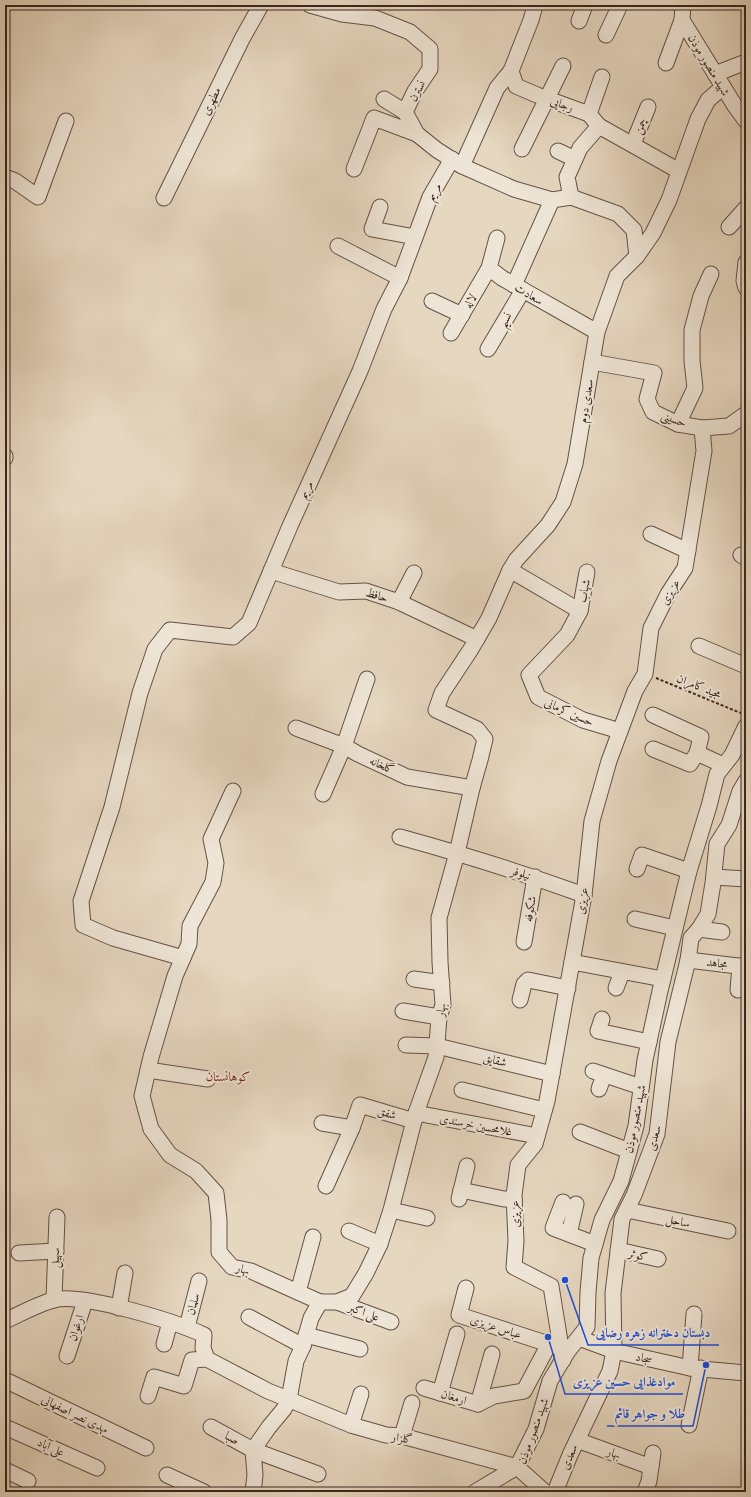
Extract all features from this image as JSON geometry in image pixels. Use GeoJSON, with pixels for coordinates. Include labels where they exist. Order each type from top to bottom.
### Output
{"type":"FeatureCollection","features":[{"type":"Feature","properties":{"kind":"street","name":"مطهری"},"geometry":{"type":"LineString","coordinates":[[164,198],[242,39],[261,5]]}},
{"type":"Feature","properties":{"kind":"street","name":"نسترن"},"geometry":{"type":"LineString","coordinates":[[310,5],[342,14],[375,18],[410,32],[430,49],[430,69],[415,92],[405,112],[417,134],[437,150],[457,163],[514,190],[552,200]]}},
{"type":"Feature","properties":{"kind":"street"},"geometry":{"type":"LineString","coordinates":[[511,71],[531,20],[535,6],[533,5]]}},
{"type":"Feature","properties":{"kind":"street"},"geometry":{"type":"LineString","coordinates":[[579,21],[585,5]]}},
{"type":"Feature","properties":{"kind":"street"},"geometry":{"type":"LineString","coordinates":[[606,35],[620,5]]}},
{"type":"Feature","properties":{"kind":"street"},"geometry":{"type":"LineString","coordinates":[[666,63],[680,10]]}},
{"type":"Feature","properties":{"kind":"street","name":"شهید منصور موذن"},"geometry":{"type":"LineString","coordinates":[[680,10],[715,74],[746,121]]}},
{"type":"Feature","properties":{"kind":"street"},"geometry":{"type":"LineString","coordinates":[[715,74],[746,62]]}},
{"type":"Feature","properties":{"kind":"street"},"geometry":{"type":"LineString","coordinates":[[522,149],[563,66]]}},
{"type":"Feature","properties":{"kind":"street","name":"رجایی"},"geometry":{"type":"LineString","coordinates":[[511,71],[516,86],[546,99],[589,114],[599,126],[679,171]]}},
{"type":"Feature","properties":{"kind":"street","name":"مریم"},"geometry":{"type":"LineString","coordinates":[[183,958],[113,938],[83,924],[81,901],[109,814],[140,693],[155,648],[170,630],[233,637],[249,623],[360,371],[384,309],[400,278],[430,197],[457,163],[497,88],[511,71]]}},
{"type":"Feature","properties":{"kind":"street"},"geometry":{"type":"LineString","coordinates":[[589,114],[602,77]]}},
{"type":"Feature","properties":{"kind":"street","name":"سعدی دوم"},"geometry":{"type":"LineString","coordinates":[[436,710],[442,692],[489,618],[510,570],[516,560],[548,525],[563,502],[575,464],[597,332],[617,276],[637,256],[653,233],[669,200],[698,119],[708,100],[723,87]]}},
{"type":"Feature","properties":{"kind":"street"},"geometry":{"type":"LineString","coordinates":[[384,99],[405,112]]}},
{"type":"Feature","properties":{"kind":"street","name":"چمن"},"geometry":{"type":"LineString","coordinates":[[633,144],[648,108]]}},
{"type":"Feature","properties":{"kind":"street"},"geometry":{"type":"LineString","coordinates":[[354,169],[374,118],[417,134]]}},
{"type":"Feature","properties":{"kind":"street"},"geometry":{"type":"LineString","coordinates":[[5,177],[38,196],[66,121]]}},
{"type":"Feature","properties":{"kind":"street"},"geometry":{"type":"LineString","coordinates":[[570,197],[566,176],[580,148],[599,126]]}},
{"type":"Feature","properties":{"kind":"street"},"geometry":{"type":"LineString","coordinates":[[558,151],[575,159]]}},
{"type":"Feature","properties":{"kind":"street"},"geometry":{"type":"LineString","coordinates":[[552,200],[570,197],[618,214],[634,230],[637,256]]}},
{"type":"Feature","properties":{"kind":"street","name":"نسیم"},"geometry":{"type":"LineString","coordinates":[[488,349],[518,288],[552,200]]}},
{"type":"Feature","properties":{"kind":"street"},"geometry":{"type":"LineString","coordinates":[[380,207],[372,229],[415,237]]}},
{"type":"Feature","properties":{"kind":"street"},"geometry":{"type":"LineString","coordinates":[[728,227],[746,208]]}},
{"type":"Feature","properties":{"kind":"street"},"geometry":{"type":"LineString","coordinates":[[489,268],[497,238]]}},
{"type":"Feature","properties":{"kind":"street"},"geometry":{"type":"LineString","coordinates":[[338,246],[400,278]]}},
{"type":"Feature","properties":{"kind":"street"},"geometry":{"type":"LineString","coordinates":[[746,262],[744,281],[746,288]]}},
{"type":"Feature","properties":{"kind":"street","name":"سعادت"},"geometry":{"type":"LineString","coordinates":[[489,268],[518,288],[597,332]]}},
{"type":"Feature","properties":{"kind":"street","name":"لاله"},"geometry":{"type":"LineString","coordinates":[[451,333],[489,268]]}},
{"type":"Feature","properties":{"kind":"street"},"geometry":{"type":"LineString","coordinates":[[678,424],[694,388],[692,330],[701,296],[711,274]]}},
{"type":"Feature","properties":{"kind":"street"},"geometry":{"type":"LineString","coordinates":[[432,301],[462,315]]}},
{"type":"Feature","properties":{"kind":"street","name":"حسینی"},"geometry":{"type":"LineString","coordinates":[[592,362],[654,373],[648,399],[654,412],[678,424],[702,428],[728,426],[746,414]]}},
{"type":"Feature","properties":{"kind":"street","name":"عزیزی"},"geometry":{"type":"LineString","coordinates":[[558,1351],[551,1286],[514,1267],[516,1241],[514,1199],[518,1165],[535,1144],[544,1110],[568,988],[584,895],[592,821],[608,761],[635,691],[645,674],[651,628],[668,594],[685,568],[704,451],[702,428]]}},
{"type":"Feature","properties":{"kind":"street"},"geometry":{"type":"LineString","coordinates":[[650,534],[688,552]]}},
{"type":"Feature","properties":{"kind":"street"},"geometry":{"type":"LineString","coordinates":[[510,570],[580,611]]}},
{"type":"Feature","properties":{"kind":"street","name":"حافظ"},"geometry":{"type":"LineString","coordinates":[[271,571],[339,592],[366,590],[399,602],[477,639]]}},
{"type":"Feature","properties":{"kind":"street","name":"شهاب"},"geometry":{"type":"LineString","coordinates":[[580,611],[587,572]]}},
{"type":"Feature","properties":{"kind":"street"},"geometry":{"type":"LineString","coordinates":[[399,602],[414,573]]}},
{"type":"Feature","properties":{"kind":"street","name":"حسین کرمانی"},"geometry":{"type":"LineString","coordinates":[[580,611],[567,635],[529,674],[538,697],[583,720],[620,731]]}},
{"type":"Feature","properties":{"kind":"street"},"geometry":{"type":"LineString","coordinates":[[699,646],[746,666]]}},
{"type":"Feature","properties":{"kind":"street"},"geometry":{"type":"LineString","coordinates":[[323,794],[344,746],[367,679]]}},
{"type":"Feature","properties":{"kind":"street","name":"بهار"},"geometry":{"type":"LineString","coordinates":[[233,791],[211,839],[216,863],[213,882],[190,926],[189,944],[175,976],[142,1096],[151,1129],[170,1155],[196,1171],[216,1193],[219,1220],[219,1252],[232,1267],[251,1271],[320,1302],[337,1302],[352,1296],[366,1273],[380,1244],[391,1210],[415,1117],[436,1057],[439,1016],[443,1005],[439,918],[457,853],[485,739],[477,729],[436,710]]}},
{"type":"Feature","properties":{"kind":"street"},"geometry":{"type":"LineString","coordinates":[[653,715],[701,737],[697,753],[690,764],[653,749]]}},
{"type":"Feature","properties":{"kind":"street","name":"شهید منصور موذن"},"geometry":{"type":"LineString","coordinates":[[545,1492],[517,1467],[536,1430],[558,1351],[579,1338],[587,1327],[591,1258],[602,1220],[621,1181],[636,1126],[641,1087],[662,979],[689,871],[710,806],[716,774],[732,755],[746,727]]}},
{"type":"Feature","properties":{"kind":"street","name":"گلخانه"},"geometry":{"type":"LineString","coordinates":[[296,728],[344,746],[407,777],[472,788]]}},
{"type":"Feature","properties":{"kind":"street"},"geometry":{"type":"LineString","coordinates":[[697,753],[723,765]]}},
{"type":"Feature","properties":{"kind":"street","name":"سعدی"},"geometry":{"type":"LineString","coordinates":[[555,1492],[577,1440],[610,1371],[614,1351],[613,1293],[622,1219],[634,1195],[657,1134],[668,1042],[688,960],[691,938],[699,929],[708,914],[714,877],[717,844],[728,825],[740,791],[746,781]]}},
{"type":"Feature","properties":{"kind":"street","name":"نیلوفر"},"geometry":{"type":"LineString","coordinates":[[400,837],[535,877],[584,895]]}},
{"type":"Feature","properties":{"kind":"street"},"geometry":{"type":"LineString","coordinates":[[637,869],[642,855],[689,871]]}},
{"type":"Feature","properties":{"kind":"street","name":"شکوفه"},"geometry":{"type":"LineString","coordinates":[[524,942],[535,877]]}},
{"type":"Feature","properties":{"kind":"street"},"geometry":{"type":"LineString","coordinates":[[714,877],[746,879]]}},
{"type":"Feature","properties":{"kind":"street"},"geometry":{"type":"LineString","coordinates":[[635,919],[674,928]]}},
{"type":"Feature","properties":{"kind":"street"},"geometry":{"type":"LineString","coordinates":[[699,929],[722,932]]}},
{"type":"Feature","properties":{"kind":"street","name":"مجاهد"},"geometry":{"type":"LineString","coordinates":[[688,960],[743,967]]}},
{"type":"Feature","properties":{"kind":"street"},"geometry":{"type":"LineString","coordinates":[[572,962],[662,979]]}},
{"type":"Feature","properties":{"kind":"street"},"geometry":{"type":"LineString","coordinates":[[738,990],[743,967]]}},
{"type":"Feature","properties":{"kind":"street"},"geometry":{"type":"LineString","coordinates":[[616,988],[622,972]]}},
{"type":"Feature","properties":{"kind":"street"},"geometry":{"type":"LineString","coordinates":[[414,979],[442,983]]}},
{"type":"Feature","properties":{"kind":"street"},"geometry":{"type":"LineString","coordinates":[[520,1000],[524,984],[528,980],[568,988]]}},
{"type":"Feature","properties":{"kind":"street"},"geometry":{"type":"LineString","coordinates":[[403,1012],[439,1016]]}},
{"type":"Feature","properties":{"kind":"street"},"geometry":{"type":"LineString","coordinates":[[602,1018],[598,1031],[649,1042]]}},
{"type":"Feature","properties":{"kind":"street","name":"شقایق"},"geometry":{"type":"LineString","coordinates":[[406,1045],[437,1046],[552,1074]]}},
{"type":"Feature","properties":{"kind":"street"},"geometry":{"type":"LineString","coordinates":[[148,1070],[208,1079]]}},
{"type":"Feature","properties":{"kind":"street"},"geometry":{"type":"LineString","coordinates":[[599,1090],[599,1073],[641,1087]]}},
{"type":"Feature","properties":{"kind":"street"},"geometry":{"type":"LineString","coordinates":[[462,1090],[544,1110]]}},
{"type":"Feature","properties":{"kind":"street","name":"شفق"},"geometry":{"type":"LineString","coordinates":[[352,1128],[360,1105],[415,1117]]}},
{"type":"Feature","properties":{"kind":"street","name":"غلامحسین خرسندی"},"geometry":{"type":"LineString","coordinates":[[415,1117],[537,1136]]}},
{"type":"Feature","properties":{"kind":"street"},"geometry":{"type":"LineString","coordinates":[[322,1122],[352,1128],[326,1186]]}},
{"type":"Feature","properties":{"kind":"street"},"geometry":{"type":"LineString","coordinates":[[580,1132],[629,1151]]}},
{"type":"Feature","properties":{"kind":"street"},"geometry":{"type":"LineString","coordinates":[[467,1166],[460,1194],[514,1199]]}},
{"type":"Feature","properties":{"kind":"street"},"geometry":{"type":"LineString","coordinates":[[569,1203],[553,1228],[595,1244]]}},
{"type":"Feature","properties":{"kind":"street"},"geometry":{"type":"LineString","coordinates":[[391,1210],[427,1218]]}},
{"type":"Feature","properties":{"kind":"street","name":"ساحل"},"geometry":{"type":"LineString","coordinates":[[627,1210],[728,1231]]}},
{"type":"Feature","properties":{"kind":"street","name":"سهیل"},"geometry":{"type":"LineString","coordinates":[[54,1300],[57,1217]]}},
{"type":"Feature","properties":{"kind":"street"},"geometry":{"type":"LineString","coordinates":[[349,1231],[380,1244]]}},
{"type":"Feature","properties":{"kind":"street"},"geometry":{"type":"LineString","coordinates":[[298,1292],[313,1237]]}},
{"type":"Feature","properties":{"kind":"street","name":"کوثر"},"geometry":{"type":"LineString","coordinates":[[618,1250],[658,1259]]}},
{"type":"Feature","properties":{"kind":"street"},"geometry":{"type":"LineString","coordinates":[[20,1254],[56,1251]]}},
{"type":"Feature","properties":{"kind":"street"},"geometry":{"type":"LineString","coordinates":[[119,1308],[125,1273]]}},
{"type":"Feature","properties":{"kind":"street","name":"سلمان"},"geometry":{"type":"LineString","coordinates":[[186,1327],[199,1281]]}},
{"type":"Feature","properties":{"kind":"street","name":"عباس عزیزی"},"geometry":{"type":"LineString","coordinates":[[466,1288],[459,1315],[558,1351]]}},
{"type":"Feature","properties":{"kind":"street"},"geometry":{"type":"LineString","coordinates":[[5,1321],[54,1300],[76,1299],[119,1308],[170,1322],[204,1335],[203,1348],[207,1359],[192,1360],[184,1386],[154,1377],[148,1396]]}},
{"type":"Feature","properties":{"kind":"street","name":"ارغوان"},"geometry":{"type":"LineString","coordinates":[[67,1356],[85,1301]]}},
{"type":"Feature","properties":{"kind":"street"},"geometry":{"type":"LineString","coordinates":[[253,1492],[255,1475],[253,1450],[284,1409],[289,1399],[296,1361],[305,1341],[311,1318],[320,1302]]}},
{"type":"Feature","properties":{"kind":"street","name":"علی اکبر"},"geometry":{"type":"LineString","coordinates":[[337,1302],[391,1322]]}},
{"type":"Feature","properties":{"kind":"street"},"geometry":{"type":"LineString","coordinates":[[689,1425],[695,1368],[694,1314]]}},
{"type":"Feature","properties":{"kind":"street"},"geometry":{"type":"LineString","coordinates":[[249,1318],[305,1341],[360,1349]]}},
{"type":"Feature","properties":{"kind":"street"},"geometry":{"type":"LineString","coordinates":[[164,1344],[170,1322]]}},
{"type":"Feature","properties":{"kind":"street"},"geometry":{"type":"LineString","coordinates":[[440,1393],[457,1334]]}},
{"type":"Feature","properties":{"kind":"street","name":"سجاد"},"geometry":{"type":"LineString","coordinates":[[579,1338],[614,1351],[695,1368],[746,1373]]}},
{"type":"Feature","properties":{"kind":"street","name":"ارمغان"},"geometry":{"type":"LineString","coordinates":[[424,1388],[478,1404],[494,1396],[524,1391],[558,1351]]}},
{"type":"Feature","properties":{"kind":"street"},"geometry":{"type":"LineString","coordinates":[[478,1404],[492,1354]]}},
{"type":"Feature","properties":{"kind":"street","name":"گلزار"},"geometry":{"type":"LineString","coordinates":[[207,1359],[268,1391],[289,1399],[324,1419],[386,1435],[402,1436],[517,1467]]}},
{"type":"Feature","properties":{"kind":"street","name":"مهدی نصر اصفهانی"},"geometry":{"type":"LineString","coordinates":[[5,1380],[146,1448]]}},
{"type":"Feature","properties":{"kind":"street"},"geometry":{"type":"LineString","coordinates":[[352,1425],[361,1394]]}},
{"type":"Feature","properties":{"kind":"street"},"geometry":{"type":"LineString","coordinates":[[402,1436],[412,1403]]}},
{"type":"Feature","properties":{"kind":"street","name":"علی آباد"},"geometry":{"type":"LineString","coordinates":[[5,1427],[97,1468]]}},
{"type":"Feature","properties":{"kind":"street","name":"صبا"},"geometry":{"type":"LineString","coordinates":[[211,1427],[253,1450],[318,1474]]}},
{"type":"Feature","properties":{"kind":"street","name":"بهار"},"geometry":{"type":"LineString","coordinates":[[577,1440],[652,1460],[649,1481],[645,1492]]}},
{"type":"Feature","properties":{"kind":"street"},"geometry":{"type":"LineString","coordinates":[[475,1492],[517,1467]]}},
{"type":"Feature","properties":{"kind":"street"},"geometry":{"type":"LineString","coordinates":[[5,1470],[28,1481]]}},
{"type":"Feature","properties":{"kind":"street"},"geometry":{"type":"LineString","coordinates":[[166,1475],[204,1492]]}},
{"type":"Feature","properties":{"kind":"street"},"geometry":{"type":"LineString","coordinates":[[495,1492],[499,1478]]}},
{"type":"Feature","properties":{"kind":"path","name":"مجید کامران"},"geometry":{"type":"LineString","coordinates":[[645,674],[746,715]]}},
{"type":"Feature","properties":{"kind":"place","name":"دبستان دخترانه زهره رضایی"},"geometry":{"type":"Point","coordinates":[565,1280]}},
{"type":"Feature","properties":{"kind":"place","name":"موادغذایی حسین عزیزی"},"geometry":{"type":"Point","coordinates":[548,1337]}},
{"type":"Feature","properties":{"kind":"place","name":"طلا و جواهر قائم"},"geometry":{"type":"Point","coordinates":[706,1365]}},
{"type":"Feature","properties":{"kind":"district","name":"کوهانستان"},"geometry":{"type":"Point","coordinates":[228,1076]}}]}
